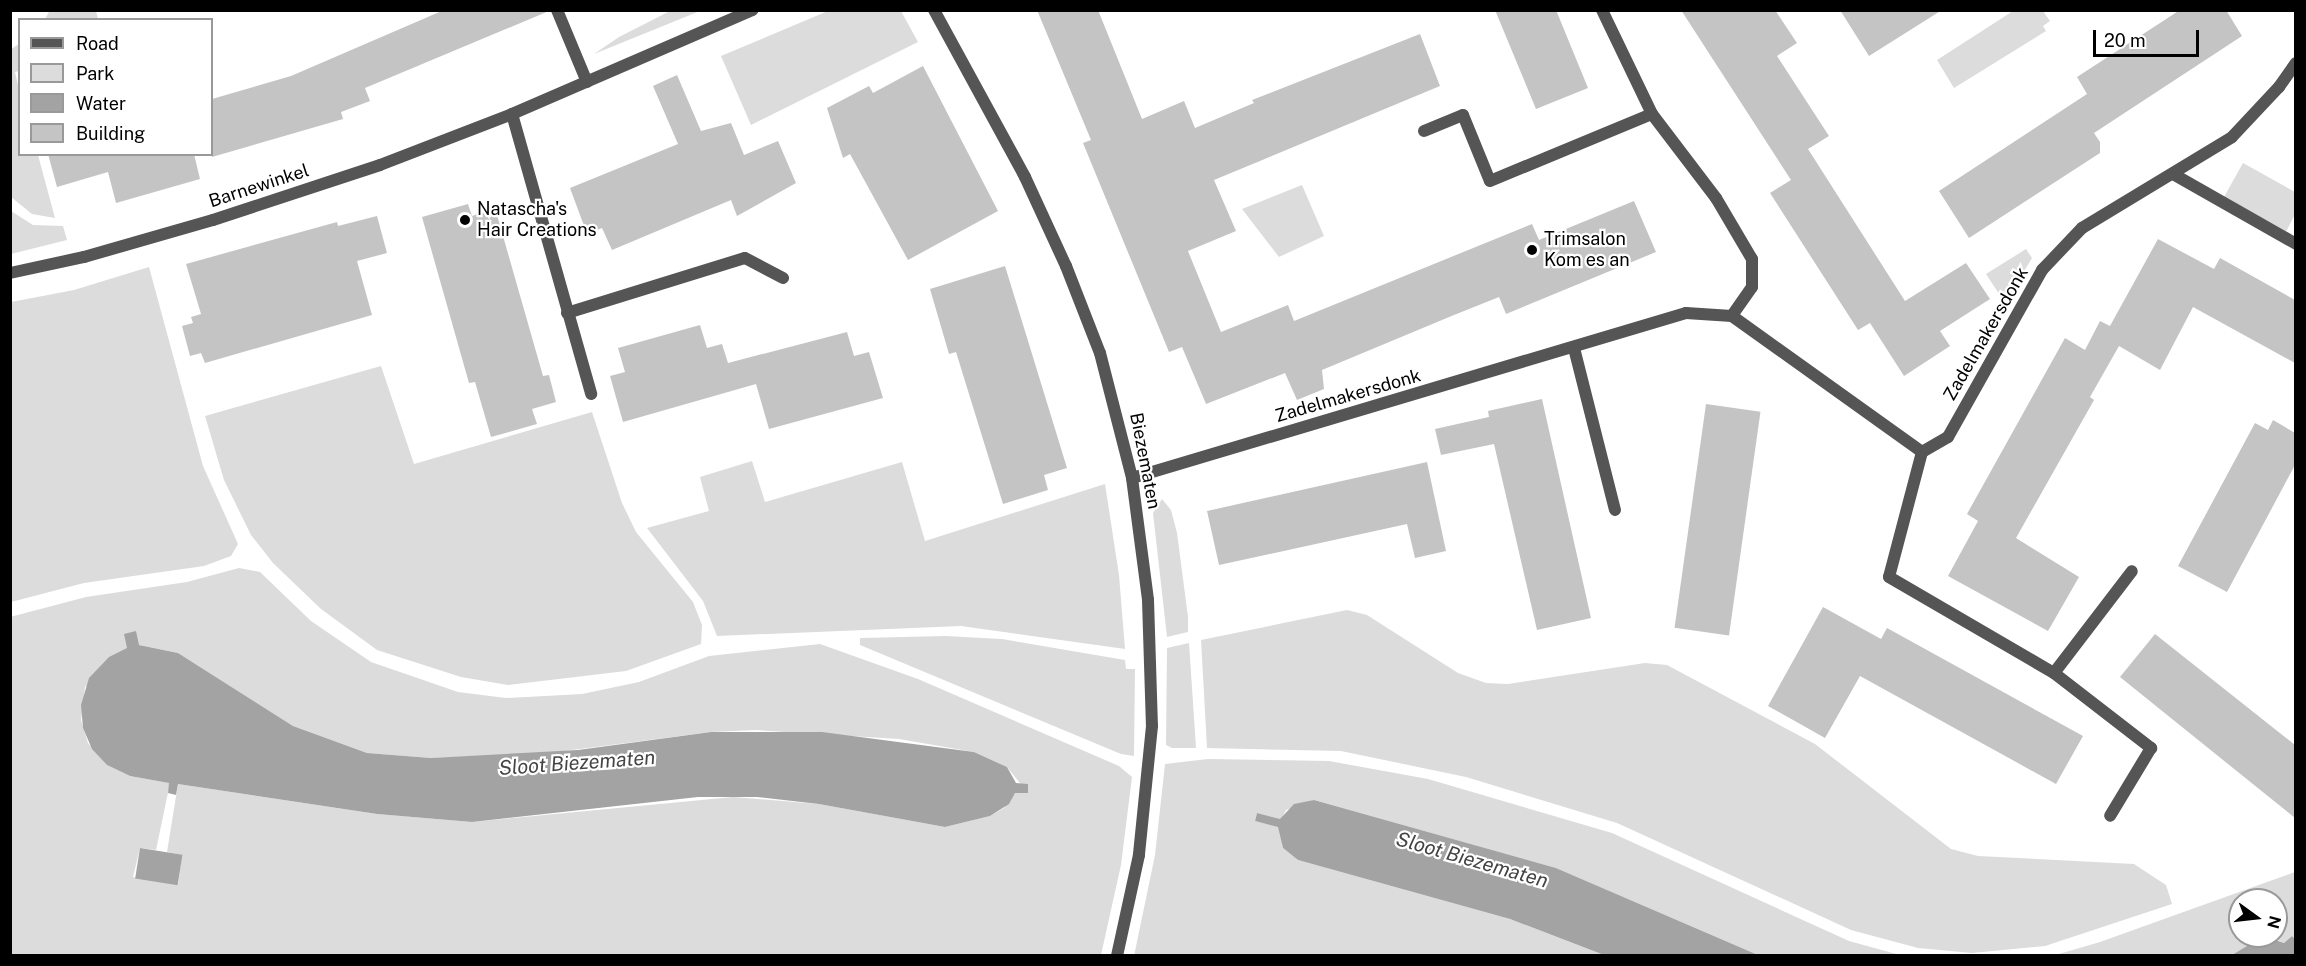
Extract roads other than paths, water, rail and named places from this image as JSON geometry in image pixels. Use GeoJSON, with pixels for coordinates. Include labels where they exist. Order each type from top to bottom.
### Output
{"type":"FeatureCollection","features":[{"type":"Feature","properties":{"kind":"street"},"geometry":{"type":"LineString","coordinates":[[557,10],[586,82]]}},
{"type":"Feature","properties":{"kind":"street","name":"Barnewinkel"},"geometry":{"type":"LineString","coordinates":[[10,273],[213,220],[380,165],[512,114],[752,10]]}},
{"type":"Feature","properties":{"kind":"street","name":"Biezematen"},"geometry":{"type":"LineString","coordinates":[[934,10],[1025,177],[1066,266],[1100,352],[1132,478],[1148,600],[1152,726],[1139,855],[1117,956]]}},
{"type":"Feature","properties":{"kind":"street"},"geometry":{"type":"LineString","coordinates":[[1602,10],[1652,114],[1716,198],[1752,259],[1752,287],[1732,316],[1922,452],[1889,577],[2054,673],[2151,748],[2110,816]]}},
{"type":"Feature","properties":{"kind":"street","name":"Zadelmakersdonk"},"geometry":{"type":"LineString","coordinates":[[1922,452],[1948,437],[2042,270],[2082,228],[2232,137],[2279,87],[2295,63]]}},
{"type":"Feature","properties":{"kind":"street"},"geometry":{"type":"LineString","coordinates":[[512,114],[591,394]]}},
{"type":"Feature","properties":{"kind":"street"},"geometry":{"type":"LineString","coordinates":[[1424,131],[1462,116],[1490,181],[1652,114]]}},
{"type":"Feature","properties":{"kind":"street"},"geometry":{"type":"LineString","coordinates":[[2173,174],[2295,244]]}},
{"type":"Feature","properties":{"kind":"street"},"geometry":{"type":"LineString","coordinates":[[567,313],[745,258],[783,278]]}},
{"type":"Feature","properties":{"kind":"street","name":"Zadelmakersdonk"},"geometry":{"type":"LineString","coordinates":[[1132,478],[1686,313],[1732,316]]}},
{"type":"Feature","properties":{"kind":"street"},"geometry":{"type":"LineString","coordinates":[[1574,348],[1615,510]]}},
{"type":"Feature","properties":{"kind":"street"},"geometry":{"type":"LineString","coordinates":[[2054,673],[2132,571]]}},
{"type":"Feature","properties":{"kind":"water","name":"Sloot Biezematen"},"geometry":{"type":"Polygon","coordinates":[[[136,631],[139,645],[178,653],[293,726],[367,753],[431,758],[578,750],[711,732],[822,732],[974,752],[1007,767],[1016,783],[1028,784],[1028,793],[1015,793],[1009,804],[990,816],[945,827],[819,804],[757,797],[698,797],[472,822],[377,814],[178,784],[176,795],[168,793],[169,783],[130,776],[107,765],[92,749],[83,728],[81,705],[89,678],[109,657],[127,648],[124,634],[136,631]]]}},
{"type":"Feature","properties":{"kind":"water","name":"Sloot Biezematen"},"geometry":{"type":"Polygon","coordinates":[[[1314,800],[1556,868],[1758,955],[1604,955],[1510,919],[1298,860],[1283,848],[1278,827],[1255,821],[1257,813],[1280,819],[1294,804],[1314,800]]]}},
{"type":"Feature","properties":{"kind":"water"},"geometry":{"type":"Polygon","coordinates":[[[140,848],[182,855],[178,885],[135,879],[140,848]]]}},
{"type":"Feature","properties":{"kind":"water"},"geometry":{"type":"Polygon","coordinates":[[[2292,936],[2295,939],[2294,955],[2232,955],[2244,948],[2288,948],[2288,940],[2292,936]]]}},
{"type":"Feature","properties":{"kind":"place","name":"Natascha's Hair Creations"},"geometry":{"type":"Point","coordinates":[465,220]}},
{"type":"Feature","properties":{"kind":"place","name":"Trimsalon Kom es an"},"geometry":{"type":"Point","coordinates":[1532,250]}}]}
